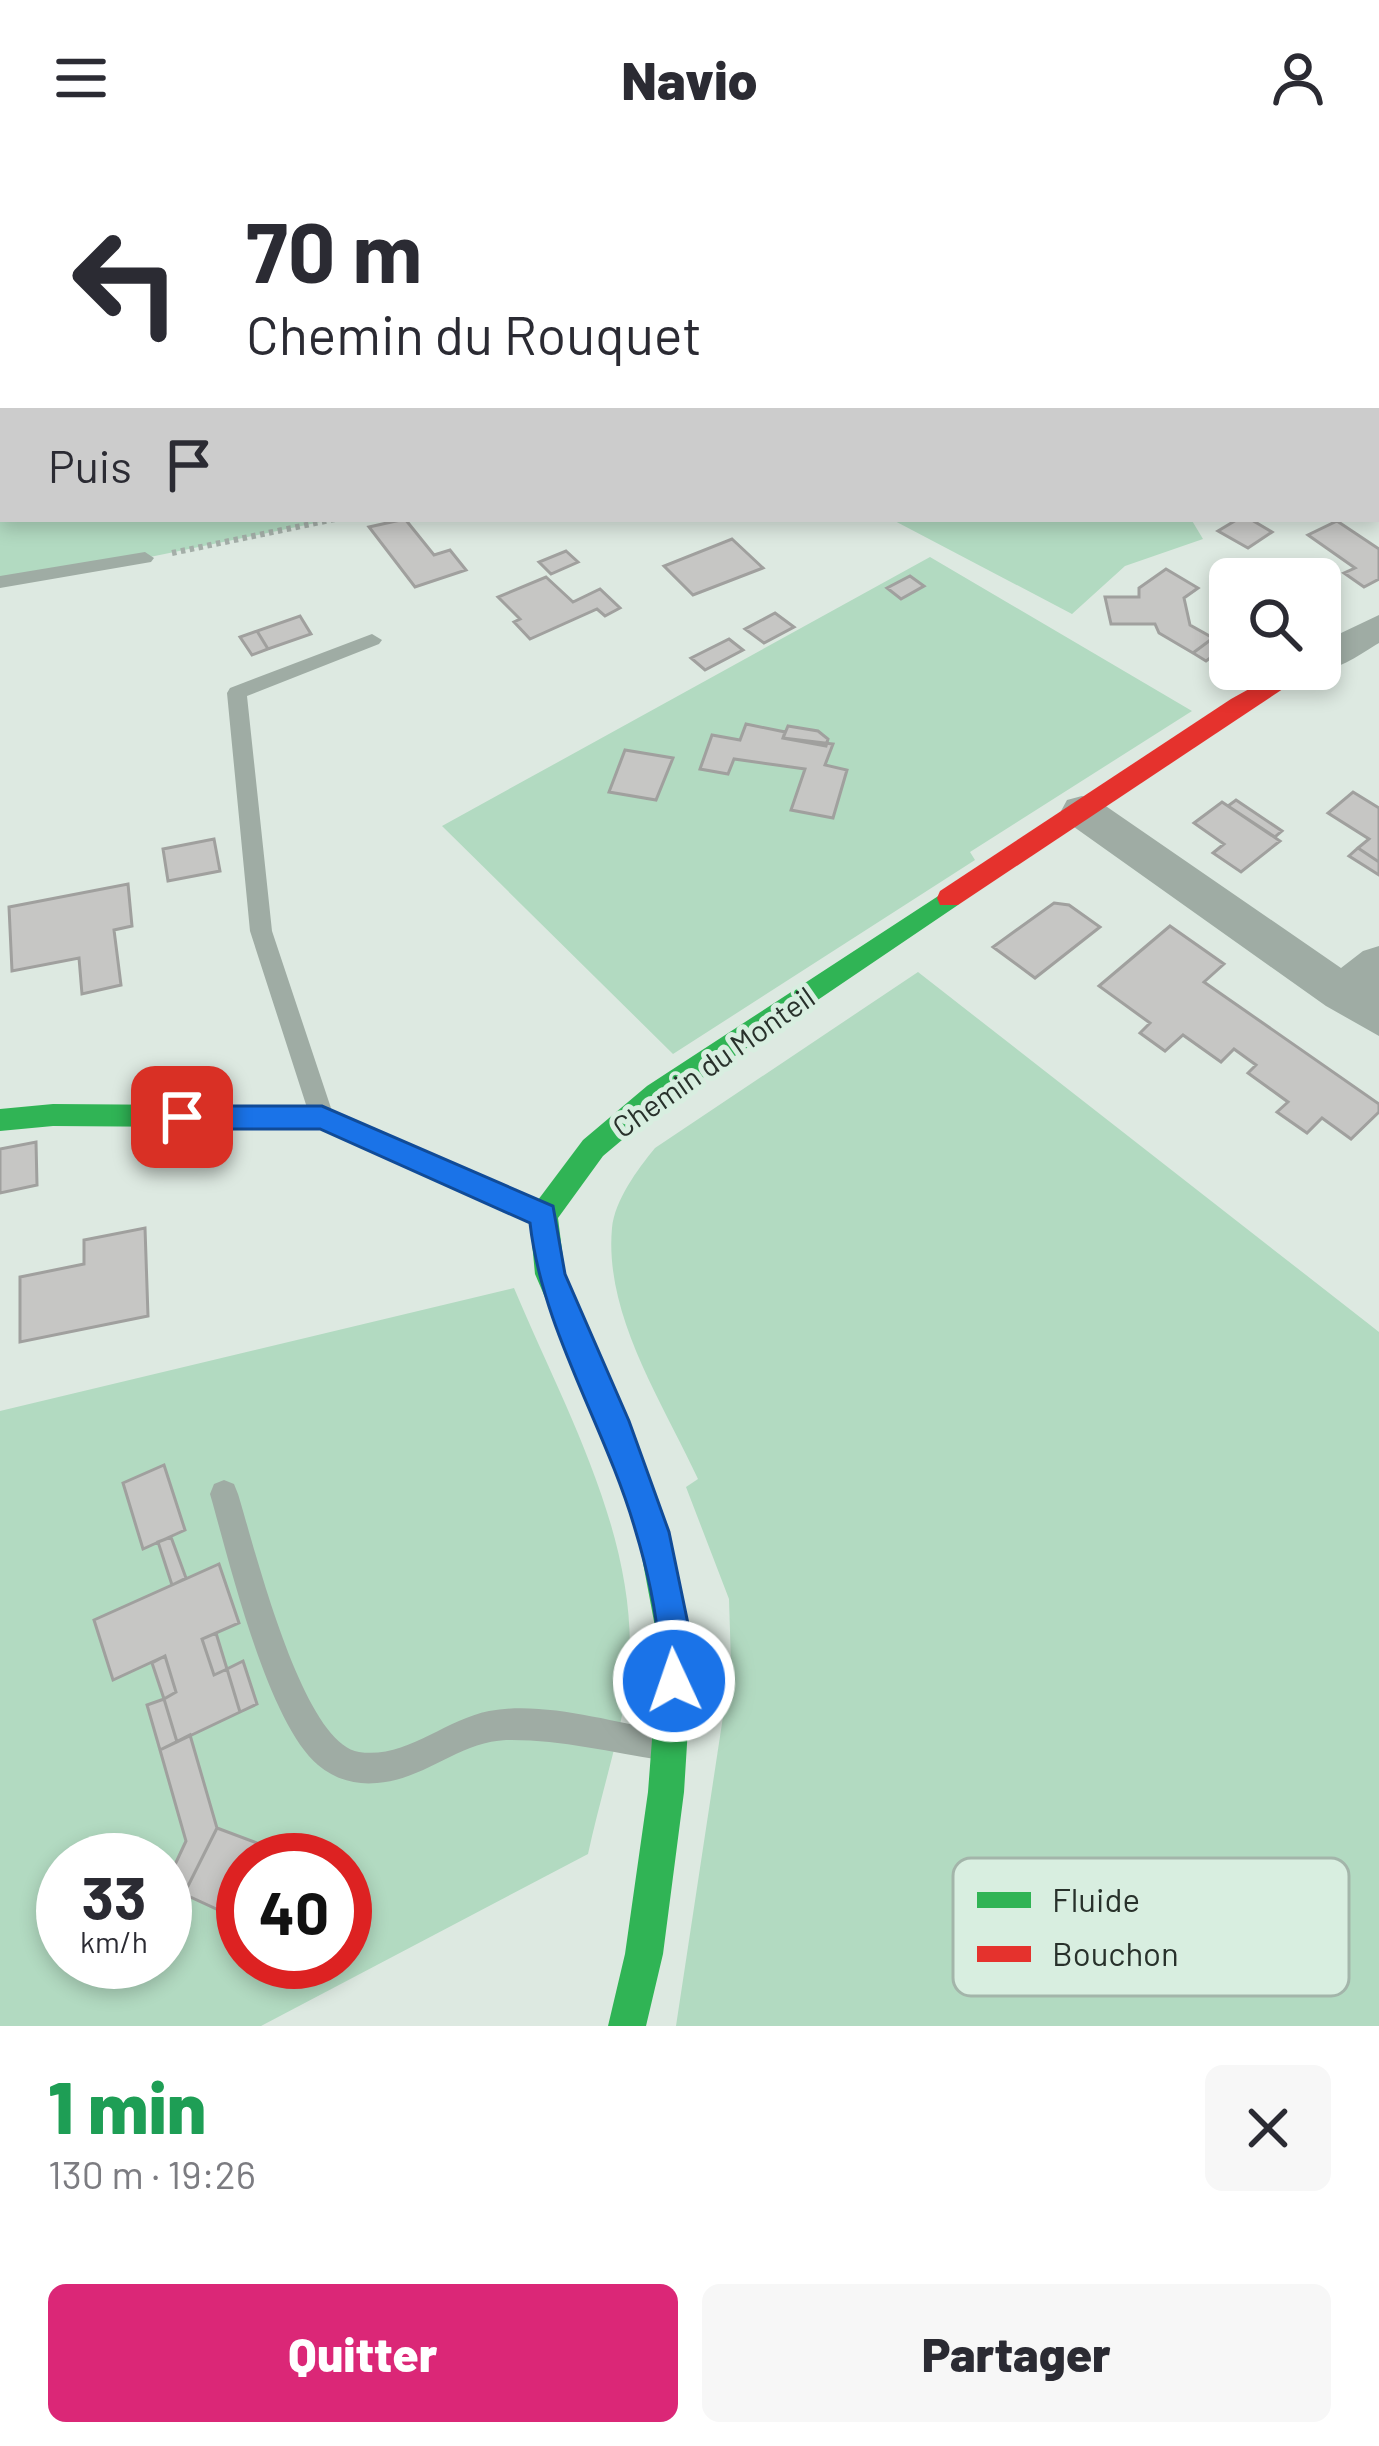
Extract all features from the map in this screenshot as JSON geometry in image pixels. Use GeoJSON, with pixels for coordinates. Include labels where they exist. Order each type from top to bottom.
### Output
{"type":"FeatureCollection","features":[{"type":"Feature","properties":{"kind":"street"},"geometry":{"type":"LineString","coordinates":[[1341,648],[1379,627]]}},
{"type":"Feature","properties":{"kind":"street","name":"Chemin du Monteil"},"geometry":{"type":"LineString","coordinates":[[543,1215],[593,1148],[657,1094],[1264,690]]}},
{"type":"Feature","properties":{"kind":"street"},"geometry":{"type":"LineString","coordinates":[[1082,811],[1361,1005],[1379,963]]}},
{"type":"Feature","properties":{"kind":"street"},"geometry":{"type":"LineString","coordinates":[[0,1120],[53,1114],[322,1118],[543,1215],[550,1274],[613,1421],[653,1532],[676,1648],[644,1954],[627,2026]]}},
{"type":"Feature","properties":{"kind":"lane"},"geometry":{"type":"LineString","coordinates":[[0,582],[145,558]]}},
{"type":"Feature","properties":{"kind":"lane"},"geometry":{"type":"LineString","coordinates":[[322,1118],[262,931],[237,693],[372,640]]}},
{"type":"Feature","properties":{"kind":"lane"},"geometry":{"type":"LineString","coordinates":[[224,1494],[293,1710],[318,1743],[345,1766],[384,1767],[461,1733],[502,1725],[669,1746]]}},
{"type":"Feature","properties":{"kind":"path"},"geometry":{"type":"LineString","coordinates":[[145,558],[320,522]]}},
{"type":"Feature","properties":{"kind":"green space"},"geometry":{"type":"Polygon","coordinates":[[[0,522],[320,522],[145,558],[0,579],[0,522]]]}},
{"type":"Feature","properties":{"kind":"green space"},"geometry":{"type":"Polygon","coordinates":[[[897,522],[1193,522],[1203,539],[1125,566],[1072,614],[897,522]]]}},
{"type":"Feature","properties":{"kind":"green space"},"geometry":{"type":"Polygon","coordinates":[[[930,557],[1192,711],[970,852],[975,860],[673,1054],[442,826],[930,557]]]}},
{"type":"Feature","properties":{"kind":"green space"},"geometry":{"type":"Polygon","coordinates":[[[918,972],[1379,1332],[1379,2026],[676,2026],[731,1664],[729,1599],[686,1487],[698,1479],[626,1326],[612,1261],[617,1207],[655,1148],[918,972]]]}},
{"type":"Feature","properties":{"kind":"green space"},"geometry":{"type":"Polygon","coordinates":[[[514,1288],[599,1488],[626,1594],[630,1647],[625,1701],[588,1854],[372,1968],[372,1833],[216,1833],[216,1989],[331,1989],[261,2026],[0,2026],[0,1411],[514,1288]]]}},
{"type":"Feature","properties":{"kind":"building"},"geometry":{"type":"Polygon","coordinates":[[[407,522],[434,555],[450,550],[466,570],[415,587],[369,527],[407,522]]]}},
{"type":"Feature","properties":{"kind":"building"},"geometry":{"type":"Polygon","coordinates":[[[1233,522],[1255,522],[1272,532],[1248,548],[1218,531],[1233,522]]]}},
{"type":"Feature","properties":{"kind":"building"},"geometry":{"type":"Polygon","coordinates":[[[1338,522],[1379,549],[1379,579],[1364,587],[1344,573],[1355,568],[1308,535],[1338,522]]]}},
{"type":"Feature","properties":{"kind":"building"},"geometry":{"type":"Polygon","coordinates":[[[732,539],[763,568],[693,595],[664,566],[732,539]]]}},
{"type":"Feature","properties":{"kind":"building"},"geometry":{"type":"Polygon","coordinates":[[[566,551],[578,562],[551,574],[539,562],[566,551]]]}},
{"type":"Feature","properties":{"kind":"building"},"geometry":{"type":"Polygon","coordinates":[[[1166,569],[1198,588],[1184,598],[1190,625],[1209,636],[1209,641],[1193,653],[1159,633],[1155,624],[1111,624],[1105,597],[1139,597],[1139,588],[1166,569]]]}},
{"type":"Feature","properties":{"kind":"building"},"geometry":{"type":"Polygon","coordinates":[[[910,576],[924,586],[901,599],[887,588],[910,576]]]}},
{"type":"Feature","properties":{"kind":"building"},"geometry":{"type":"Polygon","coordinates":[[[546,577],[573,602],[600,589],[620,608],[605,616],[597,609],[530,639],[514,622],[520,619],[498,597],[546,577]]]}},
{"type":"Feature","properties":{"kind":"building"},"geometry":{"type":"Polygon","coordinates":[[[775,613],[794,627],[764,643],[745,629],[775,613]]]}},
{"type":"Feature","properties":{"kind":"building"},"geometry":{"type":"Polygon","coordinates":[[[300,616],[311,634],[268,649],[257,631],[300,616]]]}},
{"type":"Feature","properties":{"kind":"building"},"geometry":{"type":"Polygon","coordinates":[[[257,631],[268,649],[252,655],[240,637],[257,631]]]}},
{"type":"Feature","properties":{"kind":"building"},"geometry":{"type":"Polygon","coordinates":[[[729,639],[743,650],[705,670],[691,658],[729,639]]]}},
{"type":"Feature","properties":{"kind":"building"},"geometry":{"type":"Polygon","coordinates":[[[1209,641],[1209,659],[1193,653],[1209,641]]]}},
{"type":"Feature","properties":{"kind":"building"},"geometry":{"type":"Polygon","coordinates":[[[746,724],[785,732],[783,738],[833,744],[825,765],[847,770],[833,818],[791,810],[805,769],[734,759],[728,774],[700,769],[712,735],[740,740],[746,724]]]}},
{"type":"Feature","properties":{"kind":"building"},"geometry":{"type":"Polygon","coordinates":[[[788,726],[818,731],[828,739],[826,746],[783,738],[788,726]]]}},
{"type":"Feature","properties":{"kind":"building"},"geometry":{"type":"Polygon","coordinates":[[[625,750],[673,758],[656,800],[609,792],[625,750]]]}},
{"type":"Feature","properties":{"kind":"building"},"geometry":{"type":"Polygon","coordinates":[[[1353,792],[1379,808],[1379,862],[1358,848],[1369,839],[1328,813],[1353,792]]]}},
{"type":"Feature","properties":{"kind":"building"},"geometry":{"type":"Polygon","coordinates":[[[1236,800],[1282,831],[1275,837],[1228,806],[1236,800]]]}},
{"type":"Feature","properties":{"kind":"building"},"geometry":{"type":"Polygon","coordinates":[[[1222,802],[1280,841],[1241,872],[1213,853],[1224,844],[1194,823],[1222,802]]]}},
{"type":"Feature","properties":{"kind":"building"},"geometry":{"type":"Polygon","coordinates":[[[214,839],[220,871],[168,881],[163,849],[214,839]]]}},
{"type":"Feature","properties":{"kind":"building"},"geometry":{"type":"Polygon","coordinates":[[[1358,848],[1379,862],[1379,875],[1349,856],[1358,848]]]}},
{"type":"Feature","properties":{"kind":"building"},"geometry":{"type":"Polygon","coordinates":[[[128,884],[132,926],[114,930],[121,985],[82,994],[79,958],[12,971],[9,907],[128,884]]]}},
{"type":"Feature","properties":{"kind":"building"},"geometry":{"type":"Polygon","coordinates":[[[1054,903],[1069,905],[1100,927],[1035,978],[993,947],[1054,903]]]}},
{"type":"Feature","properties":{"kind":"building"},"geometry":{"type":"Polygon","coordinates":[[[1170,926],[1224,964],[1204,982],[1379,1104],[1379,1112],[1351,1139],[1322,1118],[1307,1133],[1277,1112],[1288,1102],[1248,1073],[1256,1065],[1234,1049],[1221,1062],[1183,1035],[1165,1051],[1140,1033],[1150,1023],[1099,986],[1170,926]]]}},
{"type":"Feature","properties":{"kind":"building"},"geometry":{"type":"Polygon","coordinates":[[[36,1142],[37,1185],[0,1193],[0,1149],[36,1142]]]}},
{"type":"Feature","properties":{"kind":"building"},"geometry":{"type":"Polygon","coordinates":[[[145,1228],[148,1316],[20,1342],[20,1277],[84,1264],[84,1240],[145,1228]]]}},
{"type":"Feature","properties":{"kind":"building"},"geometry":{"type":"Polygon","coordinates":[[[164,1465],[185,1530],[143,1549],[123,1483],[164,1465]]]}},
{"type":"Feature","properties":{"kind":"building"},"geometry":{"type":"Polygon","coordinates":[[[171,1537],[186,1578],[172,1585],[158,1542],[171,1537]]]}},
{"type":"Feature","properties":{"kind":"building"},"geometry":{"type":"Polygon","coordinates":[[[219,1564],[239,1623],[202,1639],[214,1675],[227,1669],[240,1712],[177,1742],[164,1699],[176,1692],[165,1656],[113,1680],[94,1620],[219,1564]]]}},
{"type":"Feature","properties":{"kind":"building"},"geometry":{"type":"Polygon","coordinates":[[[216,1633],[227,1669],[214,1675],[202,1639],[216,1633]]]}},
{"type":"Feature","properties":{"kind":"building"},"geometry":{"type":"Polygon","coordinates":[[[165,1656],[176,1692],[164,1699],[152,1663],[165,1656]]]}},
{"type":"Feature","properties":{"kind":"building"},"geometry":{"type":"Polygon","coordinates":[[[243,1661],[257,1704],[240,1712],[227,1669],[243,1661]]]}},
{"type":"Feature","properties":{"kind":"building"},"geometry":{"type":"Polygon","coordinates":[[[164,1699],[177,1742],[160,1750],[147,1705],[164,1699]]]}},
{"type":"Feature","properties":{"kind":"building"},"geometry":{"type":"Polygon","coordinates":[[[190,1735],[217,1828],[192,1878],[192,1833],[184,1833],[160,1750],[190,1735]]]}},
{"type":"Feature","properties":{"kind":"building"},"geometry":{"type":"Polygon","coordinates":[[[217,1828],[230,1833],[216,1833],[216,1909],[192,1898],[192,1878],[217,1828]]]}},
{"type":"Feature","properties":{"kind":"traffic: fast"},"geometry":{"type":"LineString","coordinates":[[627,2026],[644,1954],[666,1792],[676,1648],[653,1531],[613,1421],[550,1274],[543,1215],[593,1148],[657,1094],[949,898]]}},
{"type":"Feature","properties":{"kind":"traffic: fast"},"geometry":{"type":"LineString","coordinates":[[0,1120],[53,1115],[322,1117],[543,1215]]}},
{"type":"Feature","properties":{"kind":"traffic: jam"},"geometry":{"type":"LineString","coordinates":[[949,898],[1264,690]]}},
{"type":"Feature","properties":{"kind":"route"},"geometry":{"type":"LineString","coordinates":[[182,1117],[322,1118],[543,1215],[550,1274],[613,1421],[653,1532],[676,1648],[674,1681]]}}]}
